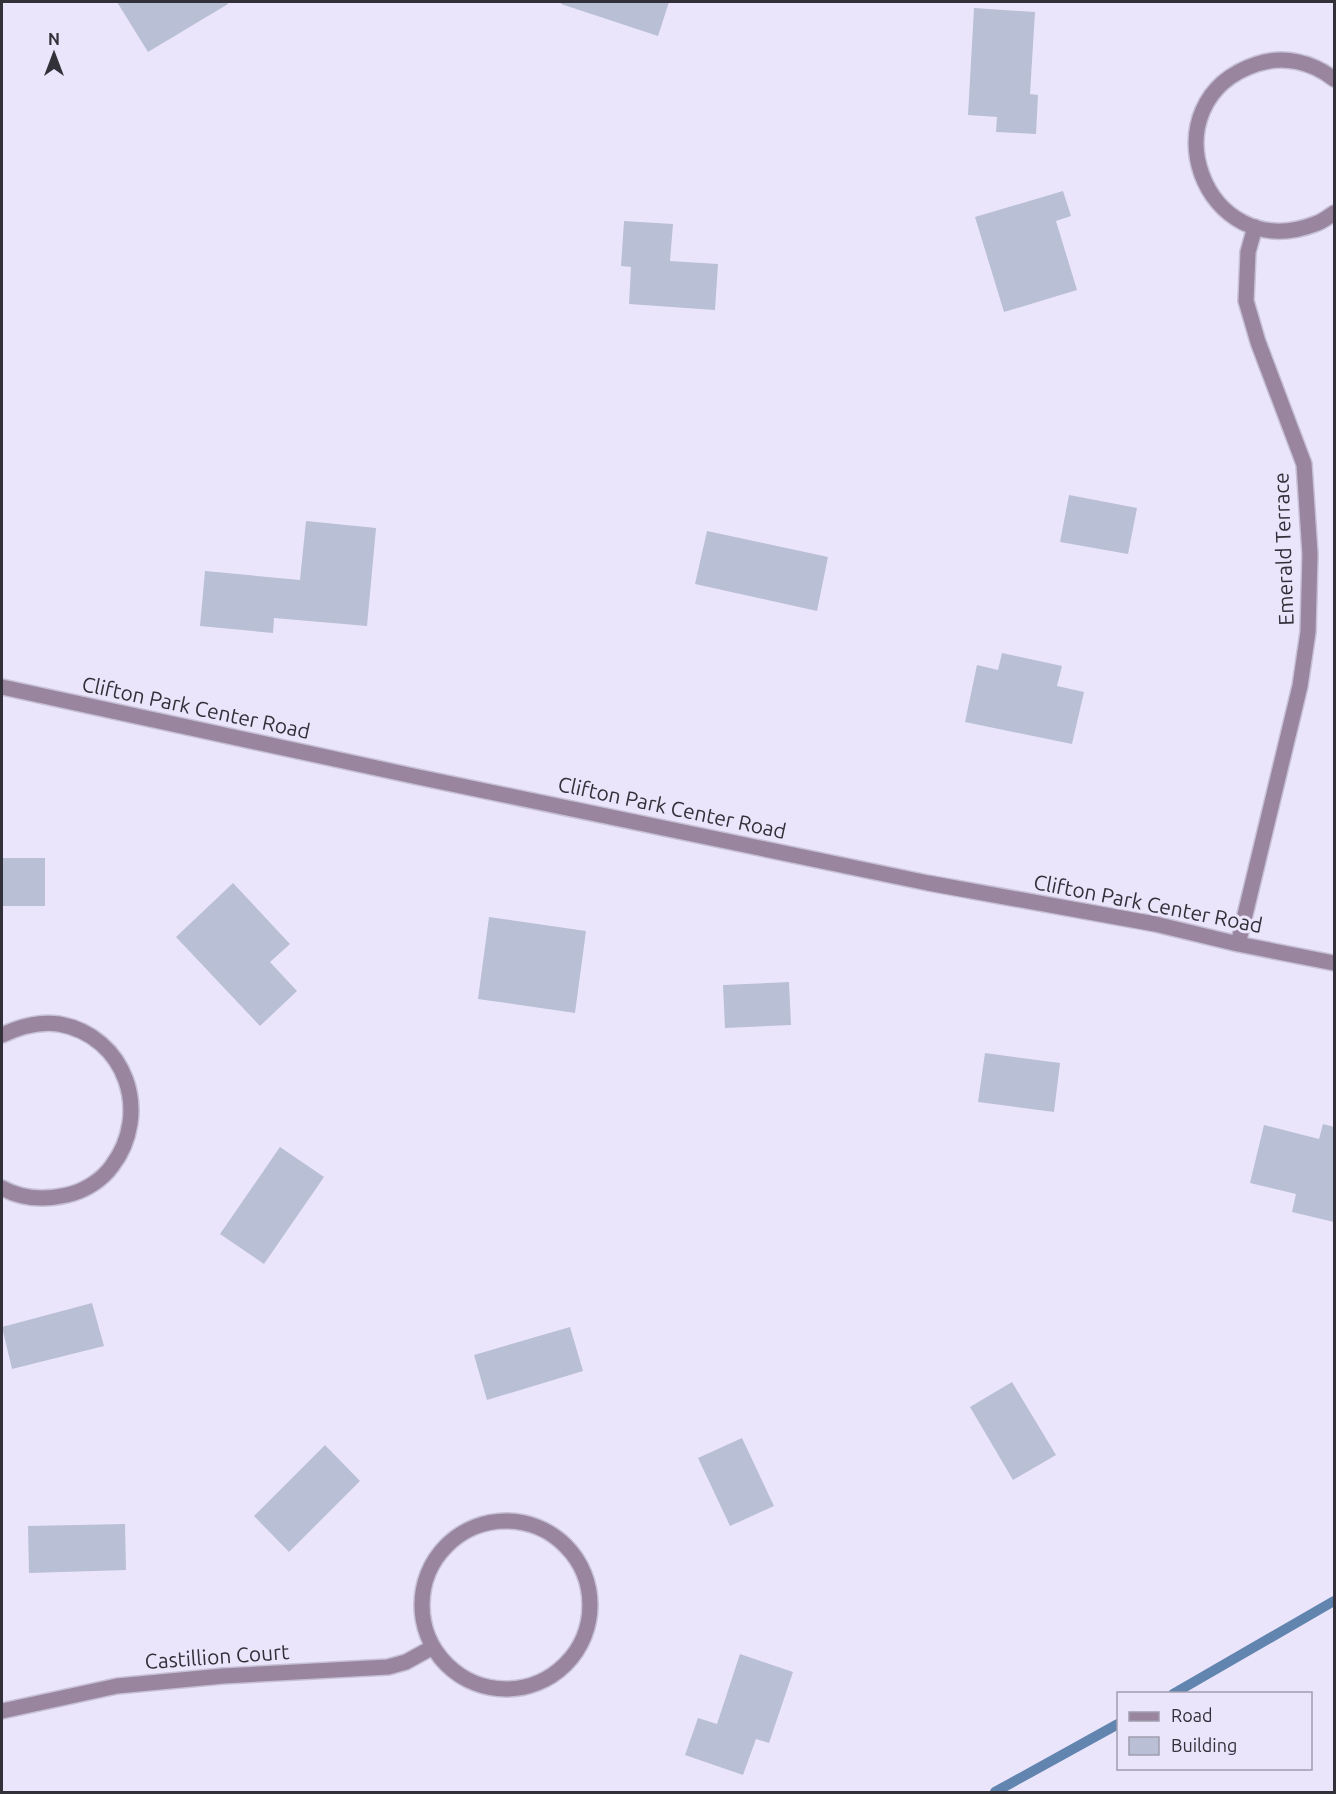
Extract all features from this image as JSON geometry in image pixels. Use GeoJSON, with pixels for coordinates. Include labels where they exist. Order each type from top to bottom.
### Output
{"type":"FeatureCollection","features":[{"type":"Feature","properties":{"kind":"street"},"geometry":{"type":"LineString","coordinates":[[1335,79],[1324,71],[1305,63],[1285,60],[1265,61],[1245,68],[1228,78],[1214,93],[1203,110],[1196,141],[1199,171],[1208,189],[1220,206],[1236,219],[1255,227],[1276,231],[1296,230],[1317,224],[1335,213]]}},
{"type":"Feature","properties":{"kind":"street","name":"Emerald Terrace"},"geometry":{"type":"LineString","coordinates":[[1238,944],[1300,686],[1308,632],[1310,554],[1304,465],[1258,342],[1246,302],[1248,252],[1255,227]]}},
{"type":"Feature","properties":{"kind":"street","name":"Clifton Park Center Road"},"geometry":{"type":"LineString","coordinates":[[2,687],[454,785],[928,883],[1155,924],[1238,944],[1335,963]]}},
{"type":"Feature","properties":{"kind":"street"},"geometry":{"type":"LineString","coordinates":[[2,1035],[17,1028],[37,1024],[58,1024],[79,1031],[97,1041],[113,1056],[124,1074],[130,1094],[132,1115],[129,1135],[120,1155],[107,1172],[91,1185],[72,1194],[51,1199],[30,1198],[2,1188]]}},
{"type":"Feature","properties":{"kind":"street"},"geometry":{"type":"LineString","coordinates":[[496,1521],[518,1521],[538,1526],[556,1537],[570,1550],[582,1567],[591,1605],[588,1625],[581,1644],[570,1660],[555,1673],[537,1683],[518,1688],[498,1689],[478,1684],[460,1676],[445,1663],[433,1647],[425,1628],[421,1607],[423,1586],[430,1567],[457,1535],[476,1526],[496,1521]]}},
{"type":"Feature","properties":{"kind":"street","name":"Castillion Court"},"geometry":{"type":"LineString","coordinates":[[2,1711],[117,1686],[223,1676],[388,1667],[406,1662],[433,1647]]}},
{"type":"Feature","properties":{"kind":"building"},"geometry":{"type":"Polygon","coordinates":[[[117,2],[227,2],[228,4],[148,52],[117,2]]]}},
{"type":"Feature","properties":{"kind":"building"},"geometry":{"type":"Polygon","coordinates":[[[562,2],[669,2],[658,36],[561,4],[562,2]]]}},
{"type":"Feature","properties":{"kind":"building"},"geometry":{"type":"Polygon","coordinates":[[[974,8],[1035,12],[1030,94],[1038,95],[1036,134],[996,132],[997,117],[968,115],[974,8]]]}},
{"type":"Feature","properties":{"kind":"building"},"geometry":{"type":"Polygon","coordinates":[[[1063,191],[1071,216],[1056,221],[1077,290],[1004,312],[975,217],[1063,191]]]}},
{"type":"Feature","properties":{"kind":"building"},"geometry":{"type":"Polygon","coordinates":[[[624,221],[673,224],[670,261],[718,264],[715,310],[629,304],[631,267],[621,266],[624,221]]]}},
{"type":"Feature","properties":{"kind":"building"},"geometry":{"type":"Polygon","coordinates":[[[1069,495],[1137,508],[1128,554],[1060,542],[1069,495]]]}},
{"type":"Feature","properties":{"kind":"building"},"geometry":{"type":"Polygon","coordinates":[[[306,521],[376,528],[367,626],[274,618],[273,633],[200,626],[205,571],[300,580],[306,521]]]}},
{"type":"Feature","properties":{"kind":"building"},"geometry":{"type":"Polygon","coordinates":[[[707,531],[828,557],[817,611],[695,584],[707,531]]]}},
{"type":"Feature","properties":{"kind":"building"},"geometry":{"type":"Polygon","coordinates":[[[1002,653],[1062,666],[1057,686],[1084,692],[1072,744],[965,722],[977,665],[998,670],[1002,653]]]}},
{"type":"Feature","properties":{"kind":"building"},"geometry":{"type":"Polygon","coordinates":[[[2,858],[45,858],[45,906],[2,906],[2,858]]]}},
{"type":"Feature","properties":{"kind":"building"},"geometry":{"type":"Polygon","coordinates":[[[233,883],[290,944],[270,962],[297,991],[260,1026],[176,937],[233,883]]]}},
{"type":"Feature","properties":{"kind":"building"},"geometry":{"type":"Polygon","coordinates":[[[489,917],[586,931],[575,1013],[478,999],[489,917]]]}},
{"type":"Feature","properties":{"kind":"building"},"geometry":{"type":"Polygon","coordinates":[[[789,982],[791,1025],[725,1028],[723,985],[789,982]]]}},
{"type":"Feature","properties":{"kind":"building"},"geometry":{"type":"Polygon","coordinates":[[[985,1053],[1060,1063],[1054,1112],[978,1102],[985,1053]]]}},
{"type":"Feature","properties":{"kind":"building"},"geometry":{"type":"Polygon","coordinates":[[[1323,1124],[1334,1127],[1334,1222],[1292,1212],[1296,1194],[1250,1183],[1264,1125],[1319,1139],[1323,1124]]]}},
{"type":"Feature","properties":{"kind":"building"},"geometry":{"type":"Polygon","coordinates":[[[280,1147],[324,1177],[264,1264],[220,1234],[280,1147]]]}},
{"type":"Feature","properties":{"kind":"building"},"geometry":{"type":"Polygon","coordinates":[[[92,1303],[104,1346],[12,1369],[2,1327],[92,1303]]]}},
{"type":"Feature","properties":{"kind":"building"},"geometry":{"type":"Polygon","coordinates":[[[570,1327],[583,1371],[487,1400],[474,1355],[570,1327]]]}},
{"type":"Feature","properties":{"kind":"building"},"geometry":{"type":"Polygon","coordinates":[[[1012,1382],[1056,1455],[1013,1480],[970,1407],[1012,1382]]]}},
{"type":"Feature","properties":{"kind":"building"},"geometry":{"type":"Polygon","coordinates":[[[742,1438],[774,1506],[730,1526],[698,1458],[742,1438]]]}},
{"type":"Feature","properties":{"kind":"building"},"geometry":{"type":"Polygon","coordinates":[[[325,1445],[360,1481],[289,1552],[254,1516],[325,1445]]]}},
{"type":"Feature","properties":{"kind":"building"},"geometry":{"type":"Polygon","coordinates":[[[125,1524],[126,1570],[29,1573],[28,1526],[125,1524]]]}},
{"type":"Feature","properties":{"kind":"building"},"geometry":{"type":"Polygon","coordinates":[[[740,1654],[793,1672],[769,1743],[756,1739],[743,1775],[685,1755],[698,1718],[717,1724],[740,1654]]]}},
{"type":"Feature","properties":{"kind":"waterway"},"geometry":{"type":"LineString","coordinates":[[1176,1692],[1334,1601]]}},
{"type":"Feature","properties":{"kind":"waterway"},"geometry":{"type":"LineString","coordinates":[[995,1792],[1117,1725]]}}]}
